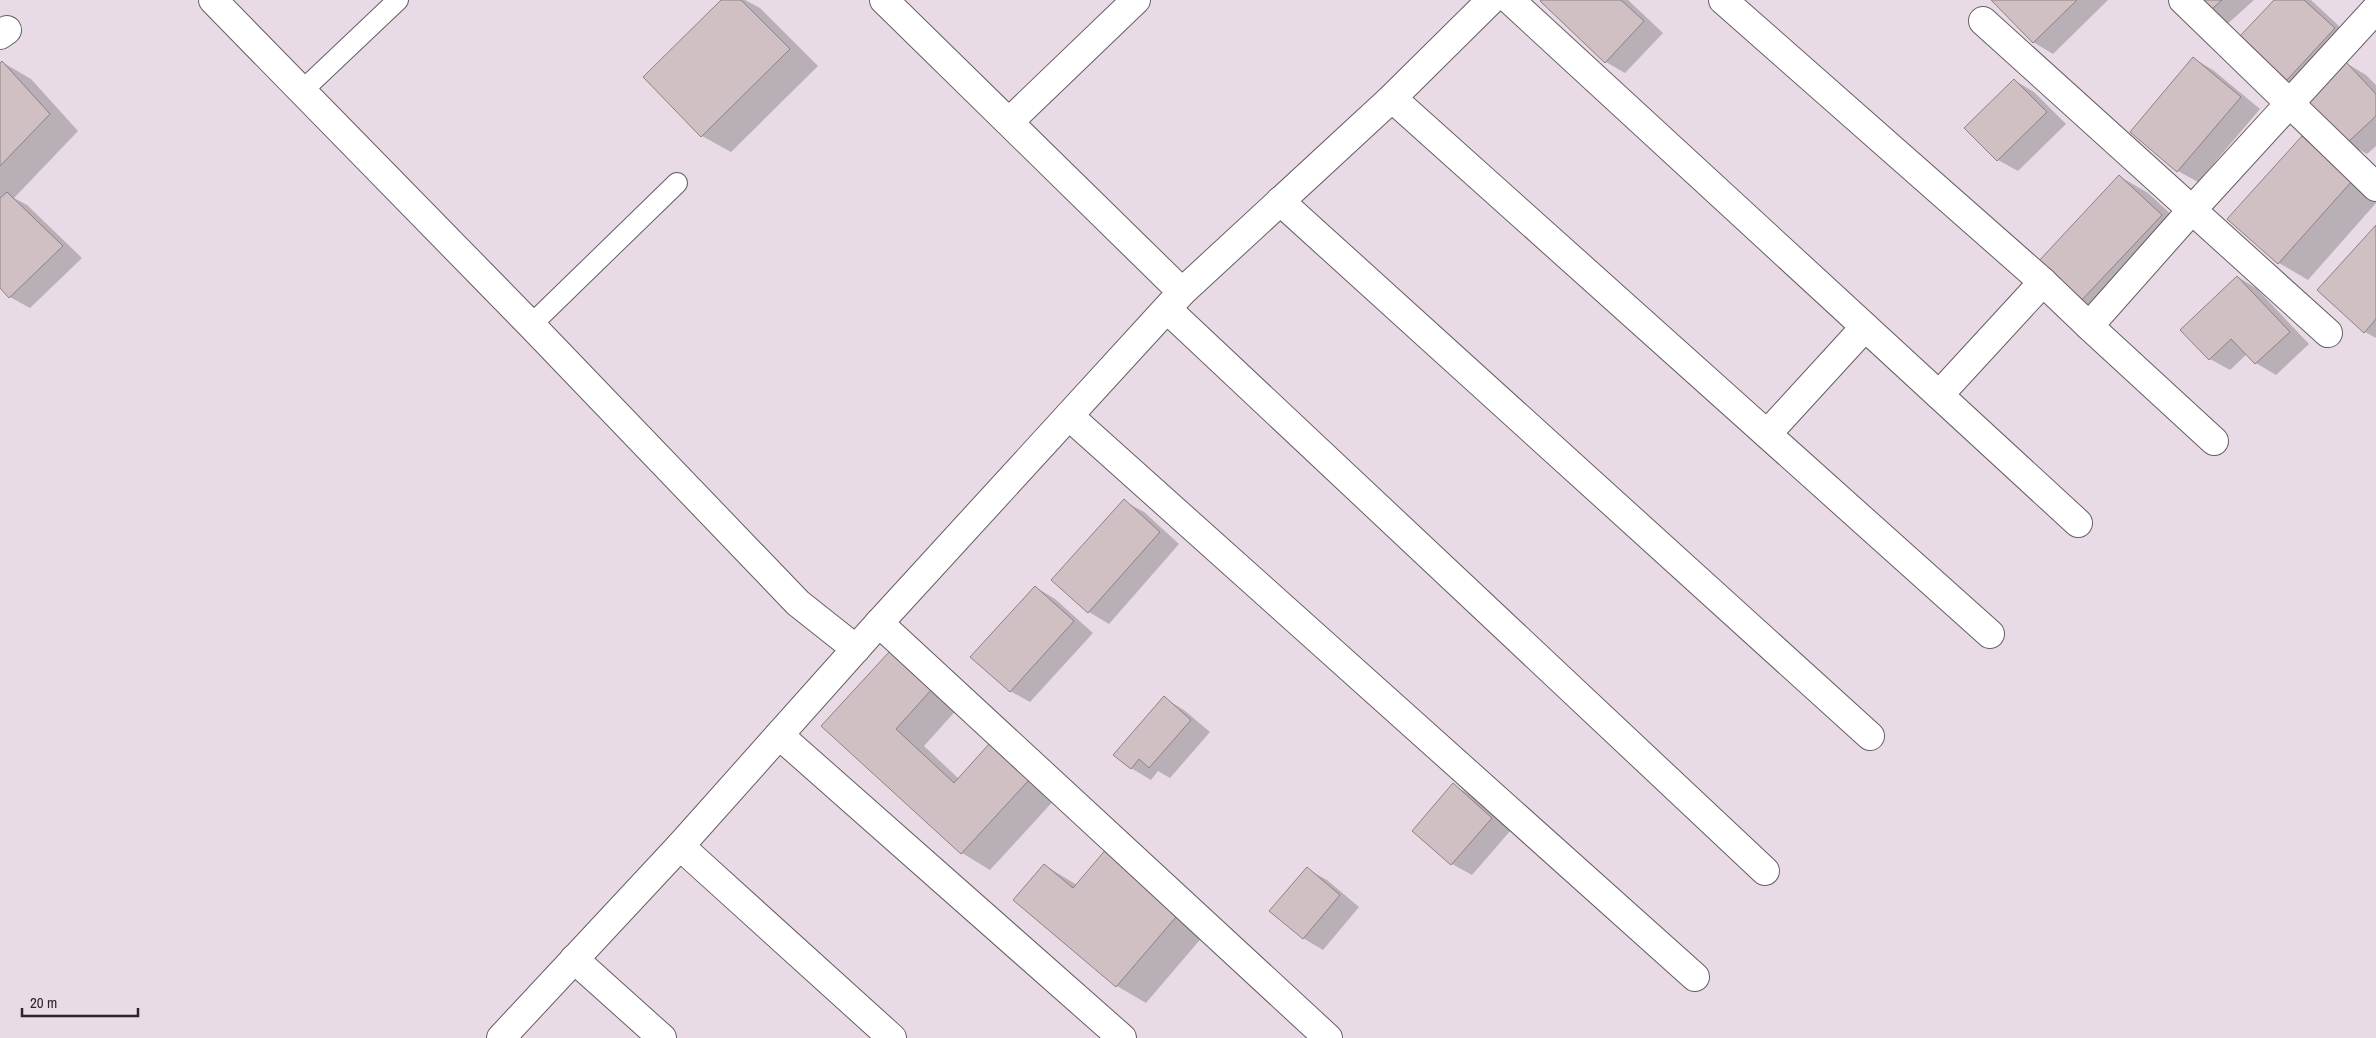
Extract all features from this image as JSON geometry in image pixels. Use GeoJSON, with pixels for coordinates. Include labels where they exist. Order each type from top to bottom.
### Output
{"type":"FeatureCollection","features":[{"type":"Feature","properties":{"kind":"street"},"geometry":{"type":"LineString","coordinates":[[213,0],[531,325],[798,603],[856,648]]}},
{"type":"Feature","properties":{"kind":"street"},"geometry":{"type":"LineString","coordinates":[[884,0],[1010,121],[1175,300],[1765,871]]}},
{"type":"Feature","properties":{"kind":"street"},"geometry":{"type":"LineString","coordinates":[[1010,121],[1136,0]]}},
{"type":"Feature","properties":{"kind":"street"},"geometry":{"type":"LineString","coordinates":[[501,1038],[680,846],[856,648],[1175,300],[1392,98],[1491,0]]}},
{"type":"Feature","properties":{"kind":"street"},"geometry":{"type":"LineString","coordinates":[[1510,0],[2078,523]]}},
{"type":"Feature","properties":{"kind":"street"},"geometry":{"type":"LineString","coordinates":[[1723,0],[2043,282],[2214,441]]}},
{"type":"Feature","properties":{"kind":"street"},"geometry":{"type":"LineString","coordinates":[[2183,0],[2376,188]]}},
{"type":"Feature","properties":{"kind":"street"},"geometry":{"type":"LineString","coordinates":[[2089,326],[2376,8]]}},
{"type":"Feature","properties":{"kind":"street"},"geometry":{"type":"LineString","coordinates":[[1983,21],[2328,333]]}},
{"type":"Feature","properties":{"kind":"street"},"geometry":{"type":"LineString","coordinates":[[1392,98],[1990,634]]}},
{"type":"Feature","properties":{"kind":"street"},"geometry":{"type":"LineString","coordinates":[[1280,201],[1870,736]]}},
{"type":"Feature","properties":{"kind":"street"},"geometry":{"type":"LineString","coordinates":[[1939,395],[2043,282]]}},
{"type":"Feature","properties":{"kind":"street"},"geometry":{"type":"LineString","coordinates":[[1767,434],[1865,327]]}},
{"type":"Feature","properties":{"kind":"street"},"geometry":{"type":"LineString","coordinates":[[1069,416],[1695,978]]}},
{"type":"Feature","properties":{"kind":"street"},"geometry":{"type":"LineString","coordinates":[[879,623],[1328,1038]]}},
{"type":"Feature","properties":{"kind":"street"},"geometry":{"type":"LineString","coordinates":[[779,736],[1122,1038]]}},
{"type":"Feature","properties":{"kind":"street"},"geometry":{"type":"LineString","coordinates":[[680,846],[892,1038]]}},
{"type":"Feature","properties":{"kind":"street"},"geometry":{"type":"LineString","coordinates":[[574,959],[662,1038]]}},
{"type":"Feature","properties":{"kind":"lane"},"geometry":{"type":"LineString","coordinates":[[302,91],[398,0]]}},
{"type":"Feature","properties":{"kind":"lane"},"geometry":{"type":"LineString","coordinates":[[531,325],[677,183]]}},
{"type":"Feature","properties":{"kind":"building"},"geometry":{"type":"Polygon","coordinates":[[[721,0],[741,0],[790,49],[701,137],[643,77],[721,0]]]}},
{"type":"Feature","properties":{"kind":"building"},"geometry":{"type":"Polygon","coordinates":[[[1541,0],[1621,0],[1644,21],[1605,63],[1541,0]]]}},
{"type":"Feature","properties":{"kind":"building"},"geometry":{"type":"Polygon","coordinates":[[[1991,0],[2077,0],[2033,43],[1991,0]]]}},
{"type":"Feature","properties":{"kind":"building"},"geometry":{"type":"Polygon","coordinates":[[[2188,0],[2222,0],[2203,17],[2188,0]]]}},
{"type":"Feature","properties":{"kind":"building"},"geometry":{"type":"Polygon","coordinates":[[[2274,0],[2304,0],[2335,28],[2286,81],[2239,37],[2274,0]]]}},
{"type":"Feature","properties":{"kind":"building"},"geometry":{"type":"Polygon","coordinates":[[[2193,57],[2241,97],[2177,172],[2130,132],[2193,57]]]}},
{"type":"Feature","properties":{"kind":"building"},"geometry":{"type":"Polygon","coordinates":[[[2,61],[50,114],[0,166],[0,63],[2,61]]]}},
{"type":"Feature","properties":{"kind":"building"},"geometry":{"type":"Polygon","coordinates":[[[2346,62],[2376,94],[2376,116],[2346,144],[2305,100],[2346,62]]]}},
{"type":"Feature","properties":{"kind":"building"},"geometry":{"type":"Polygon","coordinates":[[[2014,79],[2047,112],[1997,161],[1964,128],[2014,79]]]}},
{"type":"Feature","properties":{"kind":"building"},"geometry":{"type":"Polygon","coordinates":[[[2302,136],[2352,181],[2278,264],[2227,219],[2302,136]]]}},
{"type":"Feature","properties":{"kind":"building"},"geometry":{"type":"Polygon","coordinates":[[[2119,175],[2162,215],[2078,304],[2036,264],[2119,175]]]}},
{"type":"Feature","properties":{"kind":"building"},"geometry":{"type":"Polygon","coordinates":[[[7,192],[63,246],[9,298],[0,288],[0,198],[7,192]]]}},
{"type":"Feature","properties":{"kind":"building"},"geometry":{"type":"Polygon","coordinates":[[[2376,225],[2376,319],[2364,333],[2317,290],[2376,225]]]}},
{"type":"Feature","properties":{"kind":"building"},"geometry":{"type":"Polygon","coordinates":[[[2237,276],[2290,332],[2255,364],[2231,339],[2209,360],[2180,330],[2237,276]]]}},
{"type":"Feature","properties":{"kind":"building"},"geometry":{"type":"Polygon","coordinates":[[[1124,499],[1160,532],[1088,613],[1051,580],[1124,499]]]}},
{"type":"Feature","properties":{"kind":"building"},"geometry":{"type":"Polygon","coordinates":[[[1035,586],[1074,621],[1010,692],[970,657],[1035,586]]]}},
{"type":"Feature","properties":{"kind":"building"},"geometry":{"type":"Polygon","coordinates":[[[890,651],[932,689],[896,729],[954,783],[989,744],[1029,780],[961,854],[821,726],[890,651]]]}},
{"type":"Feature","properties":{"kind":"building"},"geometry":{"type":"Polygon","coordinates":[[[1164,696],[1191,720],[1149,768],[1139,759],[1131,769],[1113,755],[1164,696]]]}},
{"type":"Feature","properties":{"kind":"building"},"geometry":{"type":"Polygon","coordinates":[[[1453,783],[1492,818],[1451,865],[1412,831],[1453,783]]]}},
{"type":"Feature","properties":{"kind":"building"},"geometry":{"type":"Polygon","coordinates":[[[1108,847],[1182,910],[1116,987],[1013,900],[1044,864],[1073,888],[1108,847]]]}},
{"type":"Feature","properties":{"kind":"building"},"geometry":{"type":"Polygon","coordinates":[[[1307,867],[1340,895],[1303,939],[1269,911],[1307,867]]]}}]}
